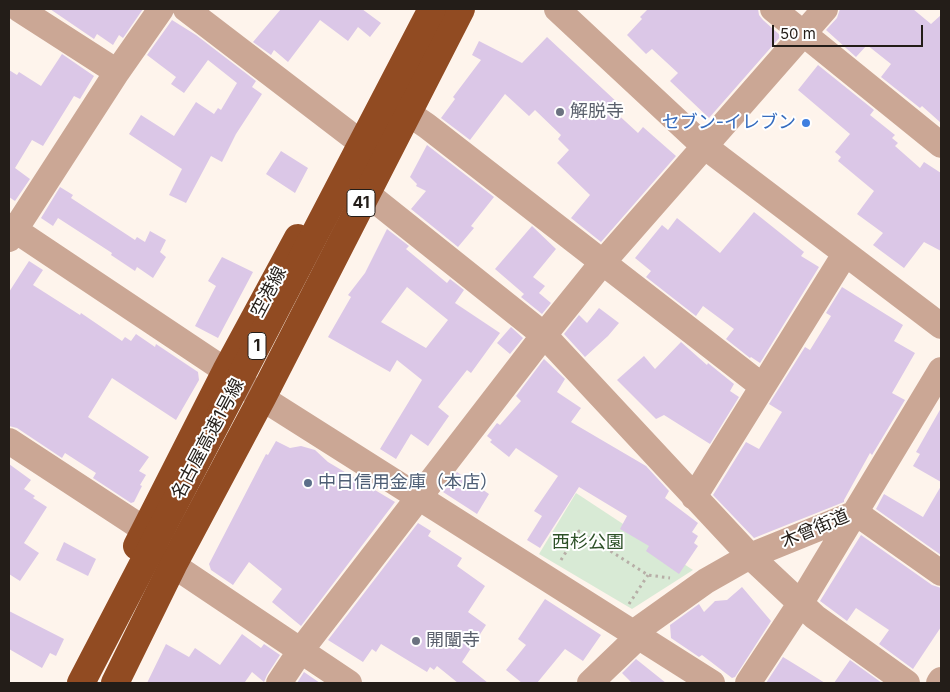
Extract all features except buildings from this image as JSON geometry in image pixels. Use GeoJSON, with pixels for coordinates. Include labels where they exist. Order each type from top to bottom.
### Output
{"type":"FeatureCollection","features":[{"type":"Feature","properties":{"kind":"highway","name":"空港線"},"geometry":{"type":"LineString","coordinates":[[67,683],[226,371],[419,9]]}},
{"type":"Feature","properties":{"kind":"highway","name":"名古屋高速1号線"},"geometry":{"type":"LineString","coordinates":[[81,683],[432,9]]}},
{"type":"Feature","properties":{"kind":"highway","name":"名古屋高速1号線"},"geometry":{"type":"LineString","coordinates":[[102,683],[452,9]]}},
{"type":"Feature","properties":{"kind":"highway","name":"41"},"geometry":{"type":"LineString","coordinates":[[115,683],[173,565],[262,398],[461,9]]}},
{"type":"Feature","properties":{"kind":"street"},"geometry":{"type":"LineString","coordinates":[[19,9],[117,72]]}},
{"type":"Feature","properties":{"kind":"street"},"geometry":{"type":"LineString","coordinates":[[161,9],[11,232],[226,371],[262,398],[712,683]]}},
{"type":"Feature","properties":{"kind":"street"},"geometry":{"type":"LineString","coordinates":[[186,9],[352,136]]}},
{"type":"Feature","properties":{"kind":"street"},"geometry":{"type":"LineString","coordinates":[[557,9],[704,146],[941,326]]}},
{"type":"Feature","properties":{"kind":"street"},"geometry":{"type":"LineString","coordinates":[[773,9],[941,146]]}},
{"type":"Feature","properties":{"kind":"street"},"geometry":{"type":"LineString","coordinates":[[279,683],[301,650],[418,497],[603,262],[825,9]]}},
{"type":"Feature","properties":{"kind":"street"},"geometry":{"type":"LineString","coordinates":[[408,113],[762,386]]}},
{"type":"Feature","properties":{"kind":"street"},"geometry":{"type":"LineString","coordinates":[[366,193],[544,335],[750,556],[800,604],[907,683]]}},
{"type":"Feature","properties":{"kind":"street"},"geometry":{"type":"LineString","coordinates":[[694,497],[845,254]]}},
{"type":"Feature","properties":{"kind":"street","name":"木曾街道"},"geometry":{"type":"LineString","coordinates":[[590,683],[630,630],[706,581],[750,556],[856,513],[941,370]]}},
{"type":"Feature","properties":{"kind":"street"},"geometry":{"type":"LineString","coordinates":[[9,441],[145,530]]}},
{"type":"Feature","properties":{"kind":"street"},"geometry":{"type":"LineString","coordinates":[[748,683],[800,604],[856,513],[941,573]]}},
{"type":"Feature","properties":{"kind":"street"},"geometry":{"type":"LineString","coordinates":[[173,565],[349,683]]}},
{"type":"Feature","properties":{"kind":"path"},"geometry":{"type":"LineString","coordinates":[[548,580],[579,531],[648,575],[706,581]]}},
{"type":"Feature","properties":{"kind":"path"},"geometry":{"type":"LineString","coordinates":[[630,630],[648,575]]}},
{"type":"Feature","properties":{"kind":"green space","name":"西杉公園"},"geometry":{"type":"Polygon","coordinates":[[[576,493],[693,570],[632,609],[539,554],[576,493]]]}},
{"type":"Feature","properties":{"kind":"place","name":"解脱寺"},"geometry":{"type":"Point","coordinates":[560,112]}},
{"type":"Feature","properties":{"kind":"place","name":"セブン-イレブン"},"geometry":{"type":"Point","coordinates":[806,123]}},
{"type":"Feature","properties":{"kind":"place","name":"中日信用金庫（本店）"},"geometry":{"type":"Point","coordinates":[308,483]}},
{"type":"Feature","properties":{"kind":"place","name":"開闡寺"},"geometry":{"type":"Point","coordinates":[416,641]}}]}
